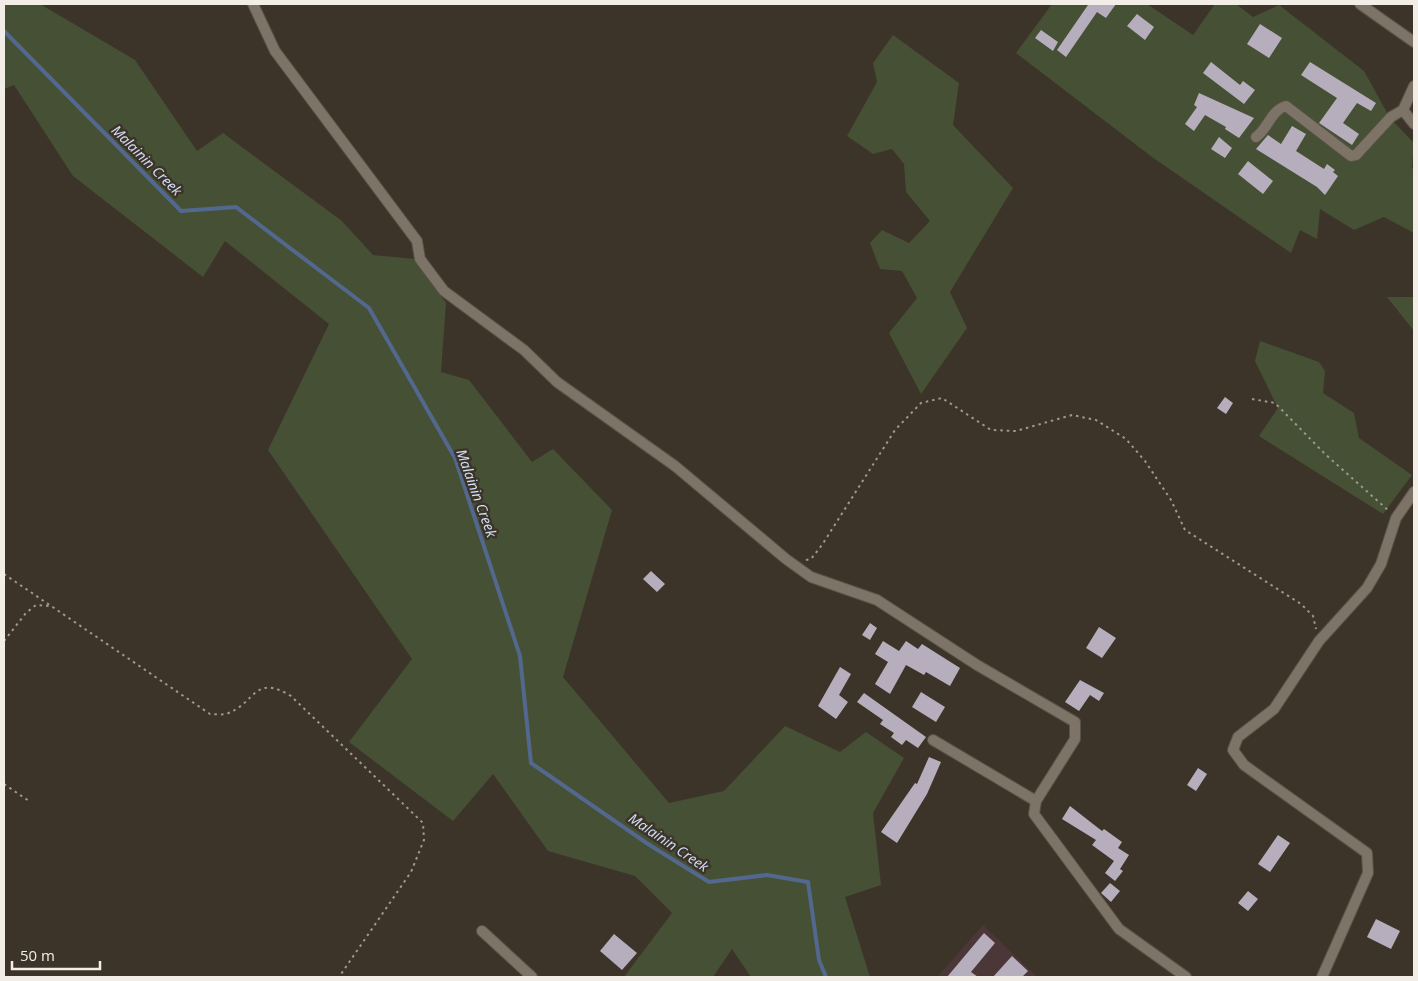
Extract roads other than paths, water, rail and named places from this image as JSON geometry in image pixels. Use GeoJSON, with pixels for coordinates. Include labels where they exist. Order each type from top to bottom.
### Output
{"type":"FeatureCollection","features":[{"type":"Feature","properties":{"kind":"street"},"geometry":{"type":"LineString","coordinates":[[253,4],[275,51],[416,241],[420,259],[444,291],[524,350],[557,382],[675,466],[811,577],[876,600],[977,665],[1075,722],[1075,739],[1036,801],[1034,814],[1119,929],[1186,977]]}},
{"type":"Feature","properties":{"kind":"street"},"geometry":{"type":"LineString","coordinates":[[1360,4],[1414,42]]}},
{"type":"Feature","properties":{"kind":"street"},"geometry":{"type":"LineString","coordinates":[[1256,138],[1266,129],[1276,112],[1286,106],[1321,131],[1351,156],[1356,155],[1391,117],[1403,110],[1414,86]]}},
{"type":"Feature","properties":{"kind":"street"},"geometry":{"type":"LineString","coordinates":[[1403,110],[1414,124]]}},
{"type":"Feature","properties":{"kind":"street"},"geometry":{"type":"LineString","coordinates":[[1322,977],[1368,873],[1367,853],[1244,765],[1233,750],[1238,737],[1274,710],[1319,641],[1367,588],[1381,564],[1396,518],[1414,492]]}},
{"type":"Feature","properties":{"kind":"street"},"geometry":{"type":"LineString","coordinates":[[933,740],[1036,801]]}},
{"type":"Feature","properties":{"kind":"street"},"geometry":{"type":"LineString","coordinates":[[482,930],[532,977]]}},
{"type":"Feature","properties":{"kind":"waterway","name":"Malainin Creek"},"geometry":{"type":"LineString","coordinates":[[4,31],[181,211],[236,207],[369,308],[455,458],[520,656],[531,763],[648,844],[709,882],[767,875],[808,882],[819,960],[826,977]]}}]}
